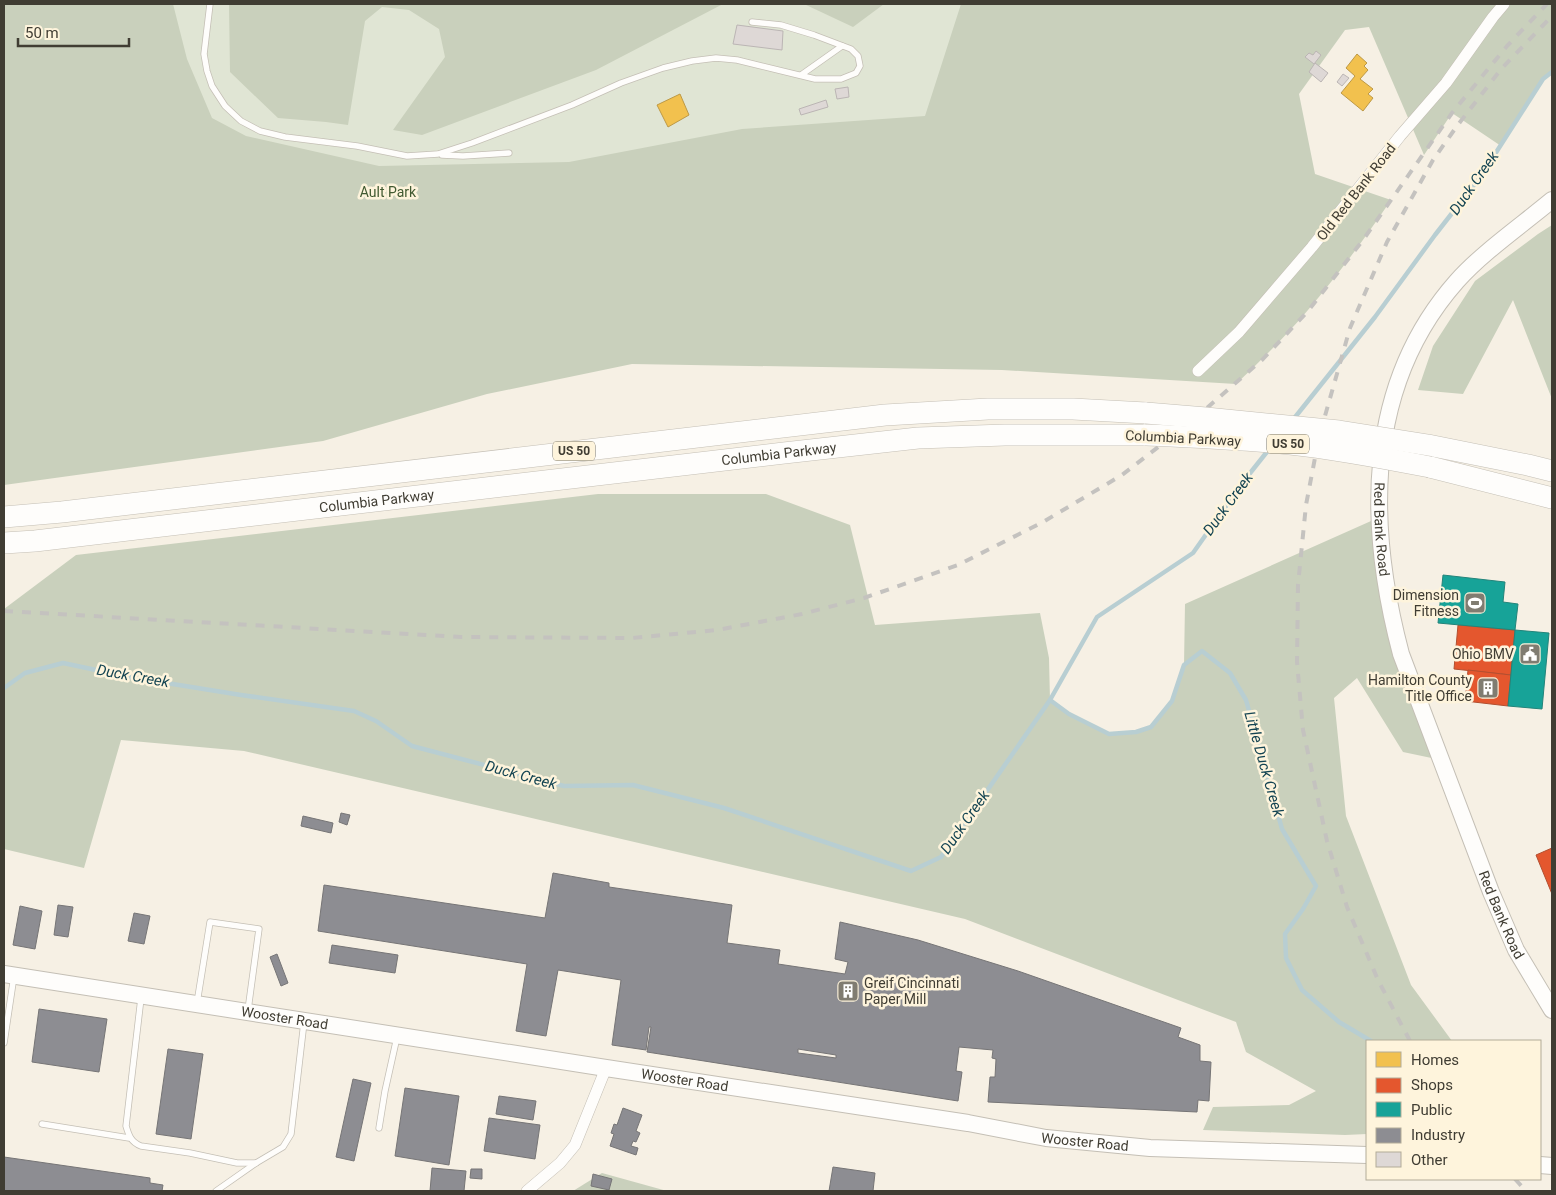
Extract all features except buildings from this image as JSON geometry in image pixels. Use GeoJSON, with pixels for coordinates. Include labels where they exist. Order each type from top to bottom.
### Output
{"type":"FeatureCollection","features":[{"type":"Feature","properties":{"kind":"highway","name":"Columbia Parkway"},"geometry":{"type":"LineString","coordinates":[[4,517],[62,512],[885,415],[988,409],[1072,409],[1146,413],[1339,431],[1428,446],[1552,471]]}},
{"type":"Feature","properties":{"kind":"highway","name":"Columbia Parkway"},"geometry":{"type":"LineString","coordinates":[[4,543],[35,541],[918,438],[1015,435],[1145,435],[1290,444],[1430,467],[1552,498]]}},
{"type":"Feature","properties":{"kind":"street","name":"Old Red Bank Road"},"geometry":{"type":"LineString","coordinates":[[1198,371],[1245,326],[1312,248],[1387,144],[1446,83],[1504,4]]}},
{"type":"Feature","properties":{"kind":"street","name":"Red Bank Road"},"geometry":{"type":"LineString","coordinates":[[1552,200],[1477,262],[1458,281],[1436,307],[1406,360],[1394,392],[1382,452],[1380,534],[1391,614],[1401,654],[1491,892],[1516,950],[1552,1010]]}},
{"type":"Feature","properties":{"kind":"street","name":"Wooster Road"},"geometry":{"type":"LineString","coordinates":[[9,974],[968,1123],[1046,1138],[1150,1148],[1361,1154]]}},
{"type":"Feature","properties":{"kind":"street"},"geometry":{"type":"LineString","coordinates":[[527,1191],[560,1163],[575,1145],[606,1068]]}},
{"type":"Feature","properties":{"kind":"lane"},"geometry":{"type":"LineString","coordinates":[[210,4],[204,54],[212,86],[225,106],[241,121],[260,131],[285,137],[357,146],[406,156],[438,154],[463,156],[509,153]]}},
{"type":"Feature","properties":{"kind":"lane"},"geometry":{"type":"LineString","coordinates":[[438,154],[472,143],[663,68],[692,61],[716,58],[737,60],[816,79],[842,80],[856,73],[860,66],[858,56],[851,49],[781,25],[752,22]]}},
{"type":"Feature","properties":{"kind":"lane"},"geometry":{"type":"LineString","coordinates":[[801,75],[842,46]]}},
{"type":"Feature","properties":{"kind":"lane"},"geometry":{"type":"LineString","coordinates":[[197,1003],[210,922],[259,930],[248,1011]]}},
{"type":"Feature","properties":{"kind":"lane"},"geometry":{"type":"LineString","coordinates":[[4,1043],[9,974]]}},
{"type":"Feature","properties":{"kind":"lane"},"geometry":{"type":"LineString","coordinates":[[129,1138],[126,1126],[141,995]]}},
{"type":"Feature","properties":{"kind":"lane"},"geometry":{"type":"LineString","coordinates":[[216,1191],[283,1147],[291,1134],[304,1020]]}},
{"type":"Feature","properties":{"kind":"lane"},"geometry":{"type":"LineString","coordinates":[[379,1128],[385,1091],[398,1035]]}},
{"type":"Feature","properties":{"kind":"lane"},"geometry":{"type":"LineString","coordinates":[[42,1124],[129,1138],[141,1146],[190,1153],[237,1163],[256,1163]]}},
{"type":"Feature","properties":{"kind":"green space","name":"Ault Park"},"geometry":{"type":"Polygon","coordinates":[[[4,4],[1143,4],[1118,28],[374,389],[4,4]]]}},
{"type":"Feature","properties":{"kind":"green space"},"geometry":{"type":"Polygon","coordinates":[[[4,4],[173,4],[187,59],[212,118],[246,136],[379,166],[569,162],[742,129],[925,116],[961,4],[1552,4],[1552,72],[1543,80],[1501,146],[1452,113],[1424,155],[1369,27],[1345,30],[1299,94],[1315,174],[1391,200],[1351,256],[1308,310],[1282,339],[1236,384],[1002,370],[632,364],[487,394],[323,441],[4,485],[4,4]]]}},
{"type":"Feature","properties":{"kind":"green space"},"geometry":{"type":"Polygon","coordinates":[[[229,4],[723,4],[596,70],[422,135],[393,130],[445,57],[439,29],[409,10],[382,7],[365,21],[348,125],[278,118],[230,72],[229,4]]]}},
{"type":"Feature","properties":{"kind":"green space"},"geometry":{"type":"Polygon","coordinates":[[[804,4],[884,4],[853,27],[804,4]]]}},
{"type":"Feature","properties":{"kind":"green space"},"geometry":{"type":"Polygon","coordinates":[[[1552,225],[1552,399],[1513,300],[1463,394],[1418,390],[1433,346],[1475,281],[1552,225]]]}},
{"type":"Feature","properties":{"kind":"green space"},"geometry":{"type":"Polygon","coordinates":[[[598,494],[766,494],[850,525],[875,625],[1040,613],[1049,658],[1050,700],[1069,714],[1109,734],[1136,732],[1151,727],[1172,701],[1184,665],[1185,604],[1380,517],[1384,574],[1441,760],[1403,752],[1357,678],[1334,698],[1346,816],[1411,985],[1451,1040],[1366,1040],[1366,1134],[1203,1130],[1213,1107],[1289,1105],[1316,1091],[1246,1052],[1236,1022],[965,919],[244,751],[121,740],[84,868],[4,849],[4,609],[76,555],[598,494]]]}},
{"type":"Feature","properties":{"kind":"green space"},"geometry":{"type":"Polygon","coordinates":[[[602,1173],[667,1191],[573,1191],[602,1173]]]}},
{"type":"Feature","properties":{"kind":"waterway","name":"Duck Creek"},"geometry":{"type":"LineString","coordinates":[[1292,421],[1375,317],[1481,176],[1543,79],[1552,72]]}},
{"type":"Feature","properties":{"kind":"waterway","name":"Duck Creek"},"geometry":{"type":"LineString","coordinates":[[4,688],[25,673],[63,663],[129,677],[354,711],[376,721],[412,746],[564,786],[633,785],[724,808],[911,871],[941,857],[1050,700],[1097,617],[1193,553],[1243,482],[1270,448]]}},
{"type":"Feature","properties":{"kind":"waterway","name":"Little Duck Creek"},"geometry":{"type":"LineString","coordinates":[[1050,700],[1069,714],[1109,734],[1136,732],[1151,727],[1172,701],[1184,665],[1202,651],[1230,673],[1246,700],[1282,829],[1316,886],[1303,909],[1285,934],[1286,958],[1302,990],[1339,1022],[1369,1040]]}},
{"type":"Feature","properties":{"kind":"railway"},"geometry":{"type":"LineString","coordinates":[[4,611],[461,637],[632,638],[717,630],[802,614],[864,598],[958,565],[1043,522],[1122,475],[1192,421],[1263,359],[1308,311],[1363,240],[1452,113],[1507,46],[1547,4]]}},
{"type":"Feature","properties":{"kind":"railway"},"geometry":{"type":"LineString","coordinates":[[1409,1040],[1378,980],[1347,907],[1327,841],[1303,730],[1297,662],[1298,585],[1306,505],[1319,437],[1350,328],[1387,242],[1433,160],[1457,126],[1502,68],[1552,16]]}},
{"type":"Feature","properties":{"kind":"railway"},"geometry":{"type":"LineString","coordinates":[[1516,1180],[1526,1191]]}},
{"type":"Feature","properties":{"kind":"place","name":"Dimension Fitness"},"geometry":{"type":"Point","coordinates":[1475,603]}},
{"type":"Feature","properties":{"kind":"place","name":"Ohio BMV"},"geometry":{"type":"Point","coordinates":[1530,654]}},
{"type":"Feature","properties":{"kind":"place","name":"Hamilton County Title Office"},"geometry":{"type":"Point","coordinates":[1488,688]}},
{"type":"Feature","properties":{"kind":"place","name":"Greif Cincinnati Paper Mill"},"geometry":{"type":"Point","coordinates":[848,991]}}]}
